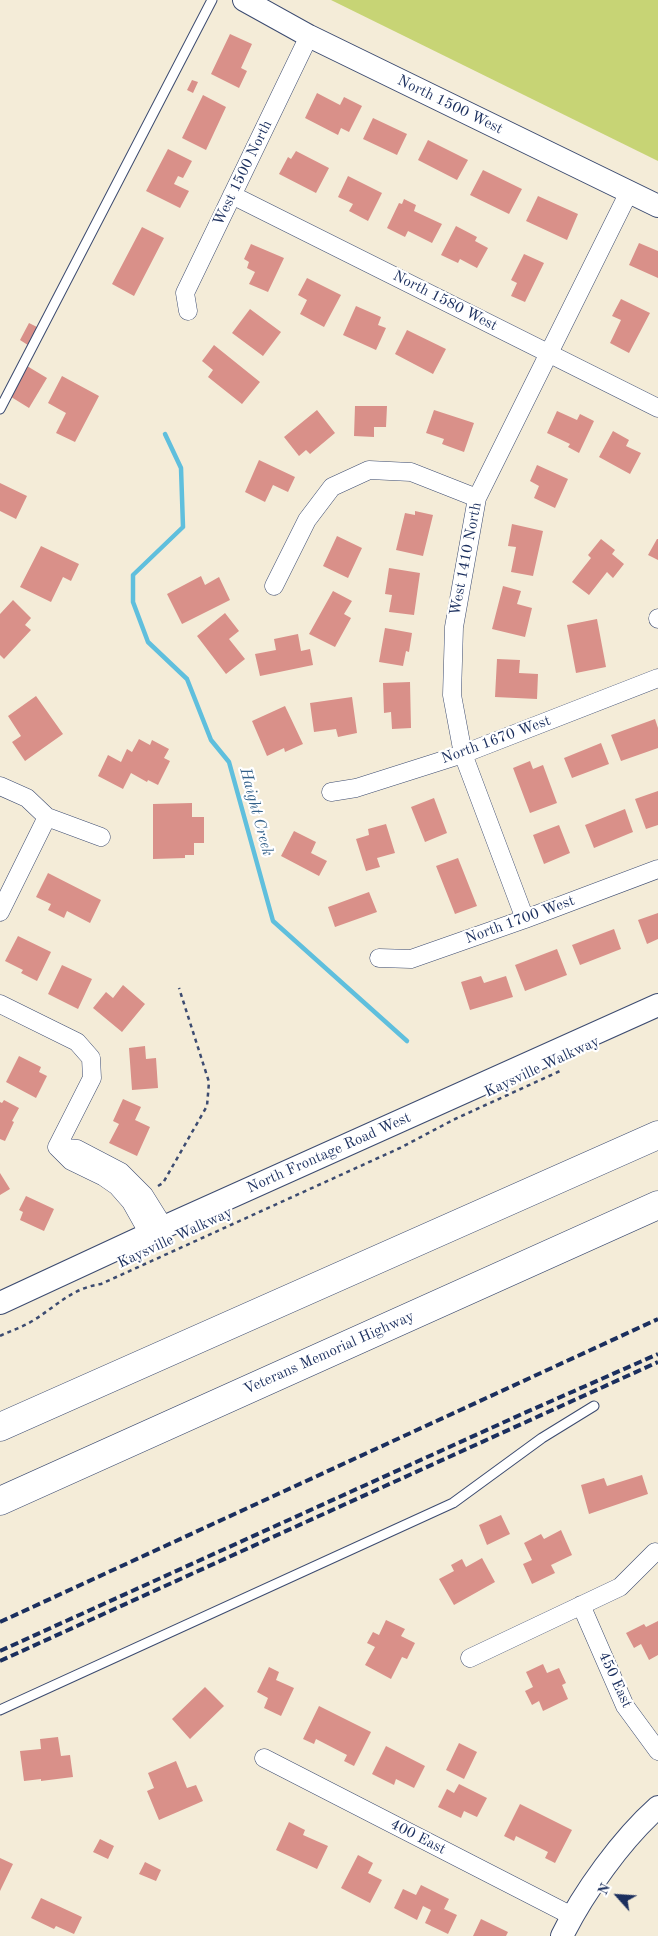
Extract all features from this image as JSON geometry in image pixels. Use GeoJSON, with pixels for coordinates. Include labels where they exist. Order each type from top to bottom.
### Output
{"type":"FeatureCollection","features":[{"type":"Feature","properties":{"kind":"highway"},"geometry":{"type":"LineString","coordinates":[[0,1427],[658,1134]]}},
{"type":"Feature","properties":{"kind":"highway","name":"Veterans Memorial Highway"},"geometry":{"type":"LineString","coordinates":[[0,1501],[658,1205]]}},
{"type":"Feature","properties":{"kind":"street","name":"North 1500 West"},"geometry":{"type":"LineString","coordinates":[[244,0],[309,36],[658,206]]}},
{"type":"Feature","properties":{"kind":"street","name":"West 1500 North"},"geometry":{"type":"LineString","coordinates":[[188,311],[185,293],[309,36]]}},
{"type":"Feature","properties":{"kind":"street","name":"West 1410 North"},"geometry":{"type":"LineString","coordinates":[[525,919],[463,754],[452,695],[454,628],[478,498],[629,192]]}},
{"type":"Feature","properties":{"kind":"street","name":"North 1580 West"},"geometry":{"type":"LineString","coordinates":[[232,195],[658,408]]}},
{"type":"Feature","properties":{"kind":"street"},"geometry":{"type":"LineString","coordinates":[[274,586],[307,520],[332,487],[369,470],[411,472],[478,498]]}},
{"type":"Feature","properties":{"kind":"street","name":"North 1670 West"},"geometry":{"type":"LineString","coordinates":[[331,792],[356,788],[463,754],[658,678]]}},
{"type":"Feature","properties":{"kind":"street"},"geometry":{"type":"LineString","coordinates":[[0,786],[27,798],[47,817],[101,837]]}},
{"type":"Feature","properties":{"kind":"street"},"geometry":{"type":"LineString","coordinates":[[0,912],[47,817]]}},
{"type":"Feature","properties":{"kind":"street","name":"North 1700 West"},"geometry":{"type":"LineString","coordinates":[[379,958],[411,958],[525,919],[658,869]]}},
{"type":"Feature","properties":{"kind":"street"},"geometry":{"type":"LineString","coordinates":[[0,1004],[77,1042],[91,1058],[92,1078],[57,1147]]}},
{"type":"Feature","properties":{"kind":"street","name":"North Frontage Road West"},"geometry":{"type":"LineString","coordinates":[[0,1303],[658,1005]]}},
{"type":"Feature","properties":{"kind":"street"},"geometry":{"type":"LineString","coordinates":[[57,1147],[77,1149],[121,1172],[144,1195],[156,1231]]}},
{"type":"Feature","properties":{"kind":"street"},"geometry":{"type":"LineString","coordinates":[[57,1147],[71,1161],[104,1177],[117,1186],[156,1231]]}},
{"type":"Feature","properties":{"kind":"street"},"geometry":{"type":"LineString","coordinates":[[470,1658],[620,1587],[654,1552]]}},
{"type":"Feature","properties":{"kind":"street","name":"450 East"},"geometry":{"type":"LineString","coordinates":[[581,1605],[625,1706],[658,1750]]}},
{"type":"Feature","properties":{"kind":"street","name":"400 East"},"geometry":{"type":"LineString","coordinates":[[264,1758],[572,1916]]}},
{"type":"Feature","properties":{"kind":"street"},"geometry":{"type":"LineString","coordinates":[[562,1936],[572,1916],[604,1868],[643,1821],[658,1807]]}},
{"type":"Feature","properties":{"kind":"lane"},"geometry":{"type":"LineString","coordinates":[[0,409],[212,0]]}},
{"type":"Feature","properties":{"kind":"lane"},"geometry":{"type":"LineString","coordinates":[[0,1710],[453,1503],[542,1438],[594,1406]]}},
{"type":"Feature","properties":{"kind":"path"},"geometry":{"type":"LineString","coordinates":[[144,1195],[163,1183],[207,1106],[210,1082],[179,988]]}},
{"type":"Feature","properties":{"kind":"path","name":"Kaysville Walkway"},"geometry":{"type":"LineString","coordinates":[[0,1336],[29,1323],[74,1292],[87,1286],[101,1284],[400,1148],[455,1119],[563,1070]]}},
{"type":"Feature","properties":{"kind":"green space"},"geometry":{"type":"Polygon","coordinates":[[[331,0],[658,0],[658,161],[331,0]]]}},
{"type":"Feature","properties":{"kind":"building"},"geometry":{"type":"Polygon","coordinates":[[[230,34],[252,44],[241,68],[247,71],[239,88],[211,74],[230,34]]]}},
{"type":"Feature","properties":{"kind":"building"},"geometry":{"type":"Polygon","coordinates":[[[192,80],[198,82],[193,93],[187,90],[192,80]]]}},
{"type":"Feature","properties":{"kind":"building"},"geometry":{"type":"Polygon","coordinates":[[[317,93],[340,105],[344,97],[362,106],[349,132],[341,128],[338,135],[305,118],[317,93]]]}},
{"type":"Feature","properties":{"kind":"building"},"geometry":{"type":"Polygon","coordinates":[[[203,95],[226,107],[206,150],[182,138],[203,95]]]}},
{"type":"Feature","properties":{"kind":"building"},"geometry":{"type":"Polygon","coordinates":[[[373,118],[407,134],[397,155],[363,139],[373,118]]]}},
{"type":"Feature","properties":{"kind":"building"},"geometry":{"type":"Polygon","coordinates":[[[428,140],[468,160],[457,180],[418,160],[428,140]]]}},
{"type":"Feature","properties":{"kind":"building"},"geometry":{"type":"Polygon","coordinates":[[[168,149],[192,161],[183,178],[178,176],[174,184],[189,191],[180,208],[146,191],[168,149]]]}},
{"type":"Feature","properties":{"kind":"building"},"geometry":{"type":"Polygon","coordinates":[[[296,151],[329,168],[316,193],[279,174],[288,157],[291,159],[296,151]]]}},
{"type":"Feature","properties":{"kind":"building"},"geometry":{"type":"Polygon","coordinates":[[[483,170],[522,189],[509,214],[470,195],[483,170]]]}},
{"type":"Feature","properties":{"kind":"building"},"geometry":{"type":"Polygon","coordinates":[[[348,176],[382,193],[368,221],[349,211],[353,204],[338,197],[348,176]]]}},
{"type":"Feature","properties":{"kind":"building"},"geometry":{"type":"Polygon","coordinates":[[[538,196],[578,214],[567,240],[526,221],[538,196]]]}},
{"type":"Feature","properties":{"kind":"building"},"geometry":{"type":"Polygon","coordinates":[[[404,199],[416,205],[414,211],[442,224],[432,243],[408,231],[405,237],[387,228],[399,203],[402,204],[404,199]]]}},
{"type":"Feature","properties":{"kind":"building"},"geometry":{"type":"Polygon","coordinates":[[[456,226],[477,237],[475,241],[488,248],[477,268],[460,259],[458,263],[441,255],[456,226]]]}},
{"type":"Feature","properties":{"kind":"building"},"geometry":{"type":"Polygon","coordinates":[[[142,227],[164,238],[134,296],[112,284],[142,227]]]}},
{"type":"Feature","properties":{"kind":"building"},"geometry":{"type":"Polygon","coordinates":[[[639,243],[658,251],[658,278],[629,265],[639,243]]]}},
{"type":"Feature","properties":{"kind":"building"},"geometry":{"type":"Polygon","coordinates":[[[251,244],[284,258],[268,292],[249,284],[255,272],[247,268],[249,262],[244,259],[251,244]]]}},
{"type":"Feature","properties":{"kind":"building"},"geometry":{"type":"Polygon","coordinates":[[[524,254],[544,263],[525,302],[511,296],[517,283],[511,280],[524,254]]]}},
{"type":"Feature","properties":{"kind":"building"},"geometry":{"type":"Polygon","coordinates":[[[307,278],[341,295],[324,327],[300,314],[307,300],[298,295],[307,278]]]}},
{"type":"Feature","properties":{"kind":"building"},"geometry":{"type":"Polygon","coordinates":[[[621,299],[650,313],[629,353],[610,343],[621,320],[612,316],[621,299]]]}},
{"type":"Feature","properties":{"kind":"building"},"geometry":{"type":"Polygon","coordinates":[[[356,306],[381,317],[378,325],[386,328],[376,350],[343,335],[356,306]]]}},
{"type":"Feature","properties":{"kind":"building"},"geometry":{"type":"Polygon","coordinates":[[[250,309],[281,332],[263,356],[232,333],[250,309]]]}},
{"type":"Feature","properties":{"kind":"building"},"geometry":{"type":"Polygon","coordinates":[[[29,323],[41,329],[31,347],[20,340],[29,323]]]}},
{"type":"Feature","properties":{"kind":"building"},"geometry":{"type":"Polygon","coordinates":[[[407,330],[446,349],[433,374],[395,354],[407,330]]]}},
{"type":"Feature","properties":{"kind":"building"},"geometry":{"type":"Polygon","coordinates":[[[214,345],[260,382],[242,404],[208,377],[213,370],[202,361],[214,345]]]}},
{"type":"Feature","properties":{"kind":"building"},"geometry":{"type":"Polygon","coordinates":[[[27,366],[47,378],[29,408],[8,395],[27,366]]]}},
{"type":"Feature","properties":{"kind":"building"},"geometry":{"type":"Polygon","coordinates":[[[62,376],[99,396],[75,442],[56,433],[66,413],[48,403],[62,376]]]}},
{"type":"Feature","properties":{"kind":"building"},"geometry":{"type":"Polygon","coordinates":[[[355,406],[387,406],[386,427],[374,427],[374,437],[354,436],[355,406]]]}},
{"type":"Feature","properties":{"kind":"building"},"geometry":{"type":"Polygon","coordinates":[[[317,410],[335,433],[310,454],[306,450],[299,456],[284,437],[317,410]]]}},
{"type":"Feature","properties":{"kind":"building"},"geometry":{"type":"Polygon","coordinates":[[[434,410],[474,423],[464,452],[442,444],[444,439],[426,433],[434,410]]]}},
{"type":"Feature","properties":{"kind":"building"},"geometry":{"type":"Polygon","coordinates":[[[557,411],[577,420],[580,414],[594,421],[579,453],[568,447],[570,444],[547,433],[557,411]]]}},
{"type":"Feature","properties":{"kind":"building"},"geometry":{"type":"Polygon","coordinates":[[[613,431],[629,440],[626,446],[641,453],[630,474],[599,457],[613,431]]]}},
{"type":"Feature","properties":{"kind":"building"},"geometry":{"type":"Polygon","coordinates":[[[259,460],[295,477],[288,492],[273,485],[265,502],[245,492],[259,460]]]}},
{"type":"Feature","properties":{"kind":"building"},"geometry":{"type":"Polygon","coordinates":[[[537,465],[568,479],[555,508],[534,498],[539,486],[530,481],[537,465]]]}},
{"type":"Feature","properties":{"kind":"building"},"geometry":{"type":"Polygon","coordinates":[[[0,483],[27,496],[16,519],[0,511],[0,483]]]}},
{"type":"Feature","properties":{"kind":"building"},"geometry":{"type":"Polygon","coordinates":[[[415,511],[433,515],[423,556],[396,550],[405,513],[415,515],[415,511]]]}},
{"type":"Feature","properties":{"kind":"building"},"geometry":{"type":"Polygon","coordinates":[[[512,524],[543,531],[533,576],[511,572],[516,547],[508,546],[512,524]]]}},
{"type":"Feature","properties":{"kind":"building"},"geometry":{"type":"Polygon","coordinates":[[[337,536],[362,548],[348,578],[323,566],[337,536]]]}},
{"type":"Feature","properties":{"kind":"building"},"geometry":{"type":"Polygon","coordinates":[[[601,539],[615,550],[612,554],[624,564],[613,578],[607,572],[589,595],[572,582],[591,558],[588,555],[601,539]]]}},
{"type":"Feature","properties":{"kind":"building"},"geometry":{"type":"Polygon","coordinates":[[[658,539],[658,560],[648,555],[658,539]]]}},
{"type":"Feature","properties":{"kind":"building"},"geometry":{"type":"Polygon","coordinates":[[[41,546],[79,564],[71,581],[63,577],[51,602],[20,587],[41,546]]]}},
{"type":"Feature","properties":{"kind":"building"},"geometry":{"type":"Polygon","coordinates":[[[389,568],[420,573],[414,615],[389,612],[392,595],[385,594],[389,568]]]}},
{"type":"Feature","properties":{"kind":"building"},"geometry":{"type":"Polygon","coordinates":[[[201,576],[205,585],[219,577],[230,600],[182,624],[167,594],[201,576]]]}},
{"type":"Feature","properties":{"kind":"building"},"geometry":{"type":"Polygon","coordinates":[[[503,586],[521,591],[517,604],[532,608],[525,637],[492,629],[503,586]]]}},
{"type":"Feature","properties":{"kind":"building"},"geometry":{"type":"Polygon","coordinates":[[[333,591],[352,601],[344,614],[351,618],[335,647],[309,634],[333,591]]]}},
{"type":"Feature","properties":{"kind":"building"},"geometry":{"type":"Polygon","coordinates":[[[13,600],[31,618],[25,625],[31,630],[4,659],[0,655],[0,614],[13,600]]]}},
{"type":"Feature","properties":{"kind":"building"},"geometry":{"type":"Polygon","coordinates":[[[225,613],[239,631],[229,639],[245,659],[226,674],[197,636],[225,613]]]}},
{"type":"Feature","properties":{"kind":"building"},"geometry":{"type":"Polygon","coordinates":[[[597,619],[606,667],[576,673],[567,625],[597,619]]]}},
{"type":"Feature","properties":{"kind":"building"},"geometry":{"type":"Polygon","coordinates":[[[385,628],[412,633],[409,652],[406,651],[403,666],[379,662],[385,628]]]}},
{"type":"Feature","properties":{"kind":"building"},"geometry":{"type":"Polygon","coordinates":[[[298,634],[301,651],[310,649],[313,665],[260,676],[255,654],[276,650],[274,639],[298,634]]]}},
{"type":"Feature","properties":{"kind":"building"},"geometry":{"type":"Polygon","coordinates":[[[497,659],[520,660],[519,673],[538,674],[537,699],[495,697],[497,659]]]}},
{"type":"Feature","properties":{"kind":"building"},"geometry":{"type":"Polygon","coordinates":[[[410,682],[411,728],[392,729],[391,712],[384,713],[383,683],[410,682]]]}},
{"type":"Feature","properties":{"kind":"building"},"geometry":{"type":"Polygon","coordinates":[[[36,696],[63,734],[25,761],[12,742],[21,736],[8,716],[36,696]]]}},
{"type":"Feature","properties":{"kind":"building"},"geometry":{"type":"Polygon","coordinates":[[[352,697],[357,733],[338,737],[336,729],[314,732],[310,703],[352,697]]]}},
{"type":"Feature","properties":{"kind":"building"},"geometry":{"type":"Polygon","coordinates":[[[285,706],[303,744],[285,752],[284,748],[267,756],[252,721],[285,706]]]}},
{"type":"Feature","properties":{"kind":"building"},"geometry":{"type":"Polygon","coordinates":[[[655,719],[658,728],[658,748],[621,761],[611,735],[655,719]]]}},
{"type":"Feature","properties":{"kind":"building"},"geometry":{"type":"Polygon","coordinates":[[[139,739],[150,745],[152,740],[169,749],[164,758],[170,761],[158,785],[148,780],[147,782],[131,773],[123,789],[98,776],[108,755],[121,762],[127,749],[132,752],[139,739]]]}},
{"type":"Feature","properties":{"kind":"building"},"geometry":{"type":"Polygon","coordinates":[[[601,743],[609,764],[572,778],[564,758],[601,743]]]}},
{"type":"Feature","properties":{"kind":"building"},"geometry":{"type":"Polygon","coordinates":[[[530,761],[533,769],[543,765],[557,803],[530,813],[513,768],[530,761]]]}},
{"type":"Feature","properties":{"kind":"building"},"geometry":{"type":"Polygon","coordinates":[[[658,791],[658,825],[646,829],[635,799],[658,791]]]}},
{"type":"Feature","properties":{"kind":"building"},"geometry":{"type":"Polygon","coordinates":[[[434,798],[447,833],[425,842],[411,807],[434,798]]]}},
{"type":"Feature","properties":{"kind":"building"},"geometry":{"type":"Polygon","coordinates":[[[192,803],[192,817],[204,817],[204,843],[194,843],[194,855],[185,855],[185,858],[153,859],[153,804],[192,803]]]}},
{"type":"Feature","properties":{"kind":"building"},"geometry":{"type":"Polygon","coordinates":[[[625,809],[633,832],[594,848],[585,825],[625,809]]]}},
{"type":"Feature","properties":{"kind":"building"},"geometry":{"type":"Polygon","coordinates":[[[386,824],[395,853],[377,858],[380,867],[366,871],[356,839],[369,835],[368,829],[386,824]]]}},
{"type":"Feature","properties":{"kind":"building"},"geometry":{"type":"Polygon","coordinates":[[[559,825],[570,853],[544,864],[533,835],[559,825]]]}},
{"type":"Feature","properties":{"kind":"building"},"geometry":{"type":"Polygon","coordinates":[[[294,831],[316,842],[311,853],[327,861],[319,876],[281,856],[294,831]]]}},
{"type":"Feature","properties":{"kind":"building"},"geometry":{"type":"Polygon","coordinates":[[[458,858],[477,906],[455,914],[436,866],[458,858]]]}},
{"type":"Feature","properties":{"kind":"building"},"geometry":{"type":"Polygon","coordinates":[[[48,873],[101,900],[90,923],[67,911],[64,918],[48,910],[51,904],[36,897],[48,873]]]}},
{"type":"Feature","properties":{"kind":"building"},"geometry":{"type":"Polygon","coordinates":[[[369,892],[377,912],[335,927],[328,907],[369,892]]]}},
{"type":"Feature","properties":{"kind":"building"},"geometry":{"type":"Polygon","coordinates":[[[658,913],[658,939],[647,944],[638,920],[658,913]]]}},
{"type":"Feature","properties":{"kind":"building"},"geometry":{"type":"Polygon","coordinates":[[[614,929],[621,949],[580,965],[572,945],[614,929]]]}},
{"type":"Feature","properties":{"kind":"building"},"geometry":{"type":"Polygon","coordinates":[[[18,936],[51,952],[37,981],[21,973],[23,970],[5,961],[18,936]]]}},
{"type":"Feature","properties":{"kind":"building"},"geometry":{"type":"Polygon","coordinates":[[[557,949],[567,975],[525,991],[515,965],[557,949]]]}},
{"type":"Feature","properties":{"kind":"building"},"geometry":{"type":"Polygon","coordinates":[[[62,965],[92,979],[78,1009],[48,994],[62,965]]]}},
{"type":"Feature","properties":{"kind":"building"},"geometry":{"type":"Polygon","coordinates":[[[481,976],[484,983],[506,976],[513,997],[470,1010],[461,982],[481,976]]]}},
{"type":"Feature","properties":{"kind":"building"},"geometry":{"type":"Polygon","coordinates":[[[123,985],[145,1004],[122,1032],[93,1008],[106,992],[113,998],[123,985]]]}},
{"type":"Feature","properties":{"kind":"building"},"geometry":{"type":"Polygon","coordinates":[[[145,1046],[146,1059],[156,1058],[158,1088],[132,1090],[129,1048],[145,1046]]]}},
{"type":"Feature","properties":{"kind":"building"},"geometry":{"type":"Polygon","coordinates":[[[19,1056],[41,1067],[39,1072],[47,1076],[36,1098],[6,1082],[19,1056]]]}},
{"type":"Feature","properties":{"kind":"building"},"geometry":{"type":"Polygon","coordinates":[[[123,1099],[141,1107],[135,1120],[150,1127],[137,1156],[109,1143],[119,1124],[113,1121],[123,1099]]]}},
{"type":"Feature","properties":{"kind":"building"},"geometry":{"type":"Polygon","coordinates":[[[4,1100],[19,1108],[5,1141],[0,1139],[0,1102],[2,1103],[4,1100]]]}},
{"type":"Feature","properties":{"kind":"building"},"geometry":{"type":"Polygon","coordinates":[[[0,1173],[10,1189],[0,1195],[0,1173]]]}},
{"type":"Feature","properties":{"kind":"building"},"geometry":{"type":"Polygon","coordinates":[[[26,1196],[54,1209],[44,1231],[20,1220],[23,1212],[19,1210],[26,1196]]]}},
{"type":"Feature","properties":{"kind":"building"},"geometry":{"type":"Polygon","coordinates":[[[642,1475],[648,1494],[589,1514],[581,1485],[604,1478],[607,1486],[642,1475]]]}},
{"type":"Feature","properties":{"kind":"building"},"geometry":{"type":"Polygon","coordinates":[[[501,1515],[510,1534],[487,1545],[479,1525],[501,1515]]]}},
{"type":"Feature","properties":{"kind":"building"},"geometry":{"type":"Polygon","coordinates":[[[561,1530],[572,1555],[551,1565],[555,1573],[532,1584],[523,1564],[532,1560],[524,1543],[541,1534],[544,1539],[561,1530]]]}},
{"type":"Feature","properties":{"kind":"building"},"geometry":{"type":"Polygon","coordinates":[[[482,1558],[495,1582],[454,1605],[439,1579],[454,1571],[451,1565],[462,1559],[466,1567],[482,1558]]]}},
{"type":"Feature","properties":{"kind":"building"},"geometry":{"type":"Polygon","coordinates":[[[386,1620],[405,1629],[401,1636],[415,1643],[407,1659],[402,1657],[391,1679],[365,1665],[375,1647],[367,1643],[373,1632],[379,1635],[386,1620]]]}},
{"type":"Feature","properties":{"kind":"building"},"geometry":{"type":"Polygon","coordinates":[[[658,1621],[658,1655],[649,1660],[641,1644],[634,1648],[626,1633],[644,1624],[646,1627],[658,1621]]]}},
{"type":"Feature","properties":{"kind":"building"},"geometry":{"type":"Polygon","coordinates":[[[543,1664],[547,1673],[559,1668],[566,1683],[562,1685],[568,1699],[543,1711],[539,1701],[532,1705],[525,1691],[533,1687],[526,1672],[543,1664]]]}},
{"type":"Feature","properties":{"kind":"building"},"geometry":{"type":"Polygon","coordinates":[[[269,1667],[279,1672],[276,1680],[294,1688],[281,1716],[264,1708],[268,1698],[257,1692],[269,1667]]]}},
{"type":"Feature","properties":{"kind":"building"},"geometry":{"type":"Polygon","coordinates":[[[205,1687],[224,1706],[190,1739],[172,1719],[205,1687]]]}},
{"type":"Feature","properties":{"kind":"building"},"geometry":{"type":"Polygon","coordinates":[[[319,1706],[371,1732],[354,1766],[344,1761],[347,1755],[316,1739],[314,1744],[303,1739],[319,1706]]]}},
{"type":"Feature","properties":{"kind":"building"},"geometry":{"type":"Polygon","coordinates":[[[58,1737],[61,1756],[70,1755],[73,1777],[24,1781],[20,1751],[41,1749],[40,1739],[58,1737]]]}},
{"type":"Feature","properties":{"kind":"building"},"geometry":{"type":"Polygon","coordinates":[[[459,1743],[477,1752],[464,1779],[446,1770],[459,1743]]]}},
{"type":"Feature","properties":{"kind":"building"},"geometry":{"type":"Polygon","coordinates":[[[386,1746],[425,1766],[414,1788],[396,1779],[394,1785],[372,1774],[386,1746]]]}},
{"type":"Feature","properties":{"kind":"building"},"geometry":{"type":"Polygon","coordinates":[[[176,1761],[187,1788],[196,1785],[203,1801],[159,1820],[147,1791],[154,1788],[148,1773],[176,1761]]]}},
{"type":"Feature","properties":{"kind":"building"},"geometry":{"type":"Polygon","coordinates":[[[459,1784],[487,1798],[477,1817],[464,1811],[461,1818],[438,1807],[447,1789],[454,1793],[459,1784]]]}},
{"type":"Feature","properties":{"kind":"building"},"geometry":{"type":"Polygon","coordinates":[[[520,1804],[572,1830],[555,1863],[545,1858],[548,1852],[516,1836],[514,1841],[504,1836],[520,1804]]]}},
{"type":"Feature","properties":{"kind":"building"},"geometry":{"type":"Polygon","coordinates":[[[289,1822],[305,1830],[303,1835],[328,1846],[317,1869],[276,1850],[289,1822]]]}},
{"type":"Feature","properties":{"kind":"building"},"geometry":{"type":"Polygon","coordinates":[[[100,1839],[114,1846],[108,1859],[93,1852],[100,1839]]]}},
{"type":"Feature","properties":{"kind":"building"},"geometry":{"type":"Polygon","coordinates":[[[358,1855],[373,1863],[368,1873],[382,1880],[370,1903],[341,1888],[358,1855]]]}},
{"type":"Feature","properties":{"kind":"building"},"geometry":{"type":"Polygon","coordinates":[[[0,1858],[13,1864],[0,1891],[0,1858]]]}},
{"type":"Feature","properties":{"kind":"building"},"geometry":{"type":"Polygon","coordinates":[[[145,1862],[161,1870],[156,1881],[139,1874],[145,1862]]]}},
{"type":"Feature","properties":{"kind":"building"},"geometry":{"type":"Polygon","coordinates":[[[421,1885],[449,1899],[444,1909],[457,1915],[448,1934],[425,1923],[431,1910],[423,1906],[417,1920],[394,1908],[403,1889],[416,1895],[421,1885]]]}},
{"type":"Feature","properties":{"kind":"building"},"geometry":{"type":"Polygon","coordinates":[[[41,1898],[82,1917],[74,1934],[56,1926],[54,1929],[31,1918],[41,1898]]]}},
{"type":"Feature","properties":{"kind":"building"},"geometry":{"type":"Polygon","coordinates":[[[481,1919],[508,1932],[506,1936],[473,1936],[481,1919]]]}},
{"type":"Feature","properties":{"kind":"waterway","name":"Haight Creek"},"geometry":{"type":"LineString","coordinates":[[165,434],[181,468],[183,527],[133,575],[133,602],[148,642],[187,679],[211,740],[229,762],[273,921],[407,1041]]}},
{"type":"Feature","properties":{"kind":"railway"},"geometry":{"type":"LineString","coordinates":[[0,1622],[658,1319]]}},
{"type":"Feature","properties":{"kind":"railway"},"geometry":{"type":"LineString","coordinates":[[0,1651],[658,1354]]}},
{"type":"Feature","properties":{"kind":"railway"},"geometry":{"type":"LineString","coordinates":[[0,1661],[658,1362]]}}]}
